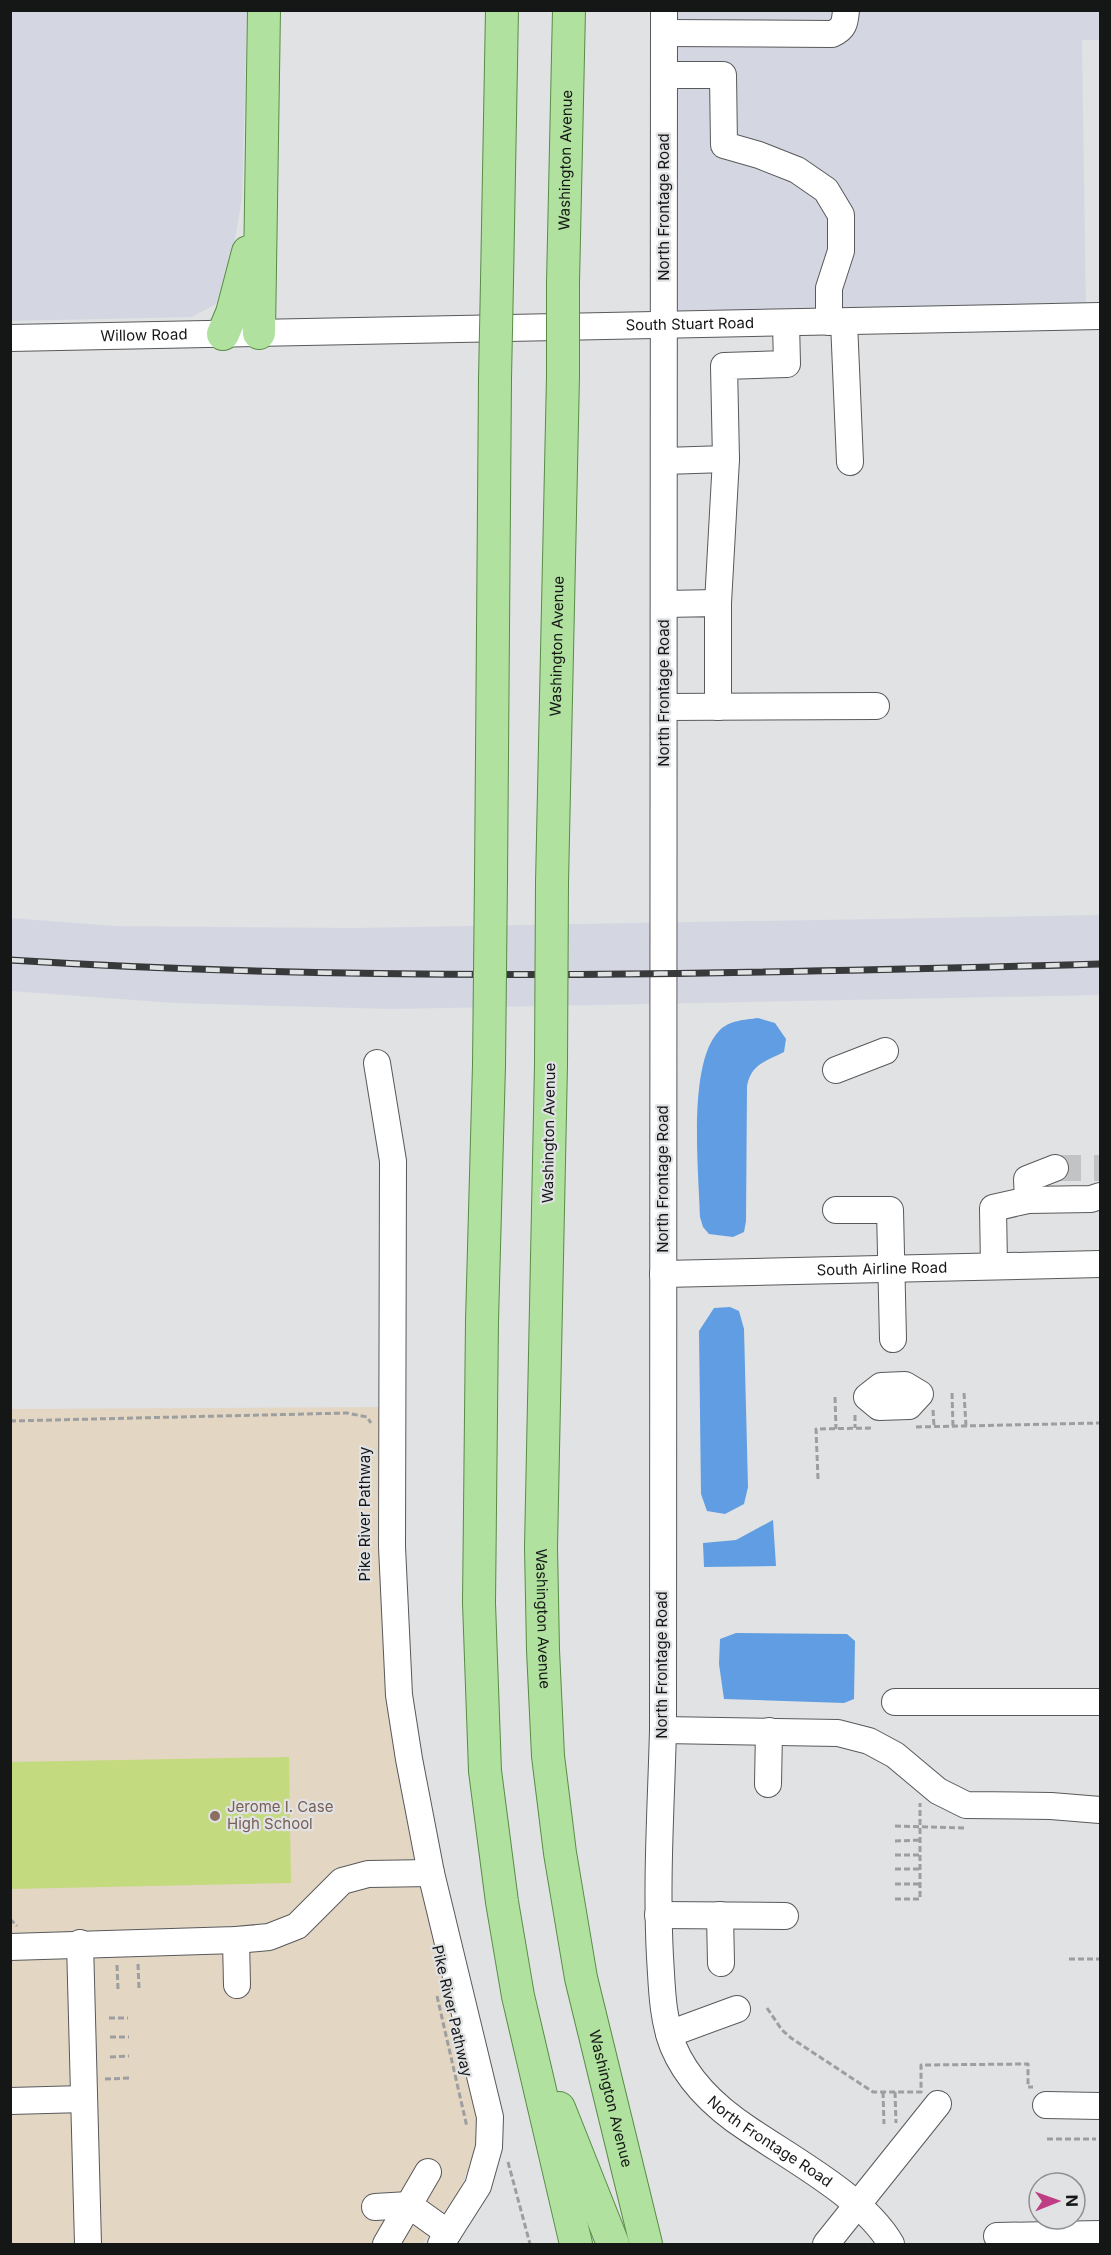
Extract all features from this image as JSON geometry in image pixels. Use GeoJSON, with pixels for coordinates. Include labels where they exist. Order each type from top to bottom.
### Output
{"type":"FeatureCollection","features":[{"type":"Feature","properties":{"kind":"main road"},"geometry":{"type":"LineString","coordinates":[[264,10],[260,205],[268,332]]}},
{"type":"Feature","properties":{"kind":"main road"},"geometry":{"type":"LineString","coordinates":[[268,332],[279,10]]}},
{"type":"Feature","properties":{"kind":"main road"},"geometry":{"type":"LineString","coordinates":[[488,10],[502,120]]}},
{"type":"Feature","properties":{"kind":"main road"},"geometry":{"type":"LineString","coordinates":[[502,10],[502,120],[495,378],[489,1065],[482,1321],[479,1603],[485,1771],[502,1902],[518,1996],[576,2244]]}},
{"type":"Feature","properties":{"kind":"main road","name":"Washington Avenue"},"geometry":{"type":"LineString","coordinates":[[569,10],[541,1547],[543,1650],[548,1756],[560,1853],[581,1978],[646,2244]]}},
{"type":"Feature","properties":{"kind":"main road"},"geometry":{"type":"LineString","coordinates":[[223,334],[232,313],[260,205]]}},
{"type":"Feature","properties":{"kind":"main road"},"geometry":{"type":"LineString","coordinates":[[529,2045],[565,2120],[613,2244]]}},
{"type":"Feature","properties":{"kind":"street"},"geometry":{"type":"LineString","coordinates":[[664,22],[832,34],[841,31],[845,24],[846,10]]}},
{"type":"Feature","properties":{"kind":"street","name":"North Frontage Road"},"geometry":{"type":"LineString","coordinates":[[664,22],[663,1730],[657,1915],[662,2001],[669,2034],[684,2067],[711,2101],[733,2119],[857,2204],[882,2230],[891,2244]]}},
{"type":"Feature","properties":{"kind":"street"},"geometry":{"type":"LineString","coordinates":[[664,75],[723,75],[724,146],[759,155],[797,170],[826,190],[841,215],[841,251],[829,288],[836,322],[850,462]]}},
{"type":"Feature","properties":{"kind":"street","name":"South Stuart Road"},"geometry":{"type":"LineString","coordinates":[[268,332],[1101,316]]}},
{"type":"Feature","properties":{"kind":"street"},"geometry":{"type":"LineString","coordinates":[[718,707],[718,603],[726,459],[724,366],[787,364],[786,323]]}},
{"type":"Feature","properties":{"kind":"street","name":"Willow Road"},"geometry":{"type":"LineString","coordinates":[[10,338],[268,332]]}},
{"type":"Feature","properties":{"kind":"street"},"geometry":{"type":"LineString","coordinates":[[664,461],[726,459]]}},
{"type":"Feature","properties":{"kind":"street"},"geometry":{"type":"LineString","coordinates":[[664,604],[718,603]]}},
{"type":"Feature","properties":{"kind":"street"},"geometry":{"type":"LineString","coordinates":[[664,707],[876,706]]}},
{"type":"Feature","properties":{"kind":"street"},"geometry":{"type":"LineString","coordinates":[[836,1070],[885,1051]]}},
{"type":"Feature","properties":{"kind":"street"},"geometry":{"type":"LineString","coordinates":[[375,2206],[409,2205],[444,2239],[477,2186],[489,2147],[490,2117],[431,1873],[399,1695],[392,1536],[393,1161],[377,1064]]}},
{"type":"Feature","properties":{"kind":"street"},"geometry":{"type":"LineString","coordinates":[[1028,1200],[1027,1179],[1055,1168]]}},
{"type":"Feature","properties":{"kind":"street"},"geometry":{"type":"LineString","coordinates":[[994,1266],[993,1208],[1028,1200],[1091,1199],[1101,1196]]}},
{"type":"Feature","properties":{"kind":"street"},"geometry":{"type":"LineString","coordinates":[[836,1210],[890,1210],[893,1339]]}},
{"type":"Feature","properties":{"kind":"street","name":"South Airline Road"},"geometry":{"type":"LineString","coordinates":[[663,1274],[1101,1264]]}},
{"type":"Feature","properties":{"kind":"street"},"geometry":{"type":"LineString","coordinates":[[894,1702],[1101,1702]]}},
{"type":"Feature","properties":{"kind":"street"},"geometry":{"type":"LineString","coordinates":[[663,1730],[838,1733],[868,1741],[896,1755],[938,1791],[966,1805],[1052,1806],[1101,1810]]}},
{"type":"Feature","properties":{"kind":"street"},"geometry":{"type":"LineString","coordinates":[[768,1784],[769,1731]]}},
{"type":"Feature","properties":{"kind":"street"},"geometry":{"type":"LineString","coordinates":[[10,1947],[269,1937],[297,1926],[342,1881],[368,1874],[431,1873]]}},
{"type":"Feature","properties":{"kind":"street"},"geometry":{"type":"LineString","coordinates":[[657,1915],[785,1916]]}},
{"type":"Feature","properties":{"kind":"street"},"geometry":{"type":"LineString","coordinates":[[720,1915],[721,1963]]}},
{"type":"Feature","properties":{"kind":"street"},"geometry":{"type":"LineString","coordinates":[[236,1940],[237,1984]]}},
{"type":"Feature","properties":{"kind":"street"},"geometry":{"type":"LineString","coordinates":[[80,1943],[88,2244]]}},
{"type":"Feature","properties":{"kind":"street"},"geometry":{"type":"LineString","coordinates":[[669,2034],[737,2009]]}},
{"type":"Feature","properties":{"kind":"street"},"geometry":{"type":"LineString","coordinates":[[1042,2096],[1101,2106]]}},
{"type":"Feature","properties":{"kind":"street"},"geometry":{"type":"LineString","coordinates":[[10,2101],[84,2099]]}},
{"type":"Feature","properties":{"kind":"street"},"geometry":{"type":"LineString","coordinates":[[826,2244],[938,2104]]}},
{"type":"Feature","properties":{"kind":"street"},"geometry":{"type":"LineString","coordinates":[[386,2244],[428,2172]]}},
{"type":"Feature","properties":{"kind":"street"},"geometry":{"type":"LineString","coordinates":[[997,2236],[1101,2234]]}},
{"type":"Feature","properties":{"kind":"path"},"geometry":{"type":"LineString","coordinates":[[952,1393],[953,1426]]}},
{"type":"Feature","properties":{"kind":"path"},"geometry":{"type":"LineString","coordinates":[[964,1393],[966,1426]]}},
{"type":"Feature","properties":{"kind":"path"},"geometry":{"type":"LineString","coordinates":[[835,1397],[836,1428]]}},
{"type":"Feature","properties":{"kind":"path","name":"Pike River Pathway"},"geometry":{"type":"LineString","coordinates":[[10,1421],[347,1413],[367,1417],[372,1425]]}},
{"type":"Feature","properties":{"kind":"path"},"geometry":{"type":"LineString","coordinates":[[1008,1425],[1101,1423]]}},
{"type":"Feature","properties":{"kind":"path"},"geometry":{"type":"LineString","coordinates":[[816,1429],[818,1479]]}},
{"type":"Feature","properties":{"kind":"path"},"geometry":{"type":"LineString","coordinates":[[895,1899],[920,1899],[920,1796]]}},
{"type":"Feature","properties":{"kind":"path"},"geometry":{"type":"LineString","coordinates":[[896,1826],[969,1828]]}},
{"type":"Feature","properties":{"kind":"path"},"geometry":{"type":"LineString","coordinates":[[896,1841],[920,1840]]}},
{"type":"Feature","properties":{"kind":"path"},"geometry":{"type":"LineString","coordinates":[[895,1855],[920,1855]]}},
{"type":"Feature","properties":{"kind":"path"},"geometry":{"type":"LineString","coordinates":[[895,1869],[920,1869]]}},
{"type":"Feature","properties":{"kind":"path"},"geometry":{"type":"LineString","coordinates":[[895,1884],[920,1884]]}},
{"type":"Feature","properties":{"kind":"path"},"geometry":{"type":"LineString","coordinates":[[1069,1959],[1101,1959]]}},
{"type":"Feature","properties":{"kind":"path"},"geometry":{"type":"LineString","coordinates":[[138,1964],[139,1988]]}},
{"type":"Feature","properties":{"kind":"path"},"geometry":{"type":"LineString","coordinates":[[117,1965],[118,1989]]}},
{"type":"Feature","properties":{"kind":"path","name":"Pike River Pathway"},"geometry":{"type":"LineString","coordinates":[[436,1994],[465,2122],[472,2134]]}},
{"type":"Feature","properties":{"kind":"path"},"geometry":{"type":"LineString","coordinates":[[767,2008],[782,2030],[873,2092],[921,2092],[921,2064],[1028,2064],[1028,2087],[1042,2096]]}},
{"type":"Feature","properties":{"kind":"path"},"geometry":{"type":"LineString","coordinates":[[109,2018],[128,2018]]}},
{"type":"Feature","properties":{"kind":"path"},"geometry":{"type":"LineString","coordinates":[[110,2037],[129,2037]]}},
{"type":"Feature","properties":{"kind":"path"},"geometry":{"type":"LineString","coordinates":[[111,2057],[129,2056]]}},
{"type":"Feature","properties":{"kind":"path"},"geometry":{"type":"LineString","coordinates":[[108,2079],[129,2078]]}},
{"type":"Feature","properties":{"kind":"path"},"geometry":{"type":"LineString","coordinates":[[883,2092],[884,2124]]}},
{"type":"Feature","properties":{"kind":"path"},"geometry":{"type":"LineString","coordinates":[[894,2092],[896,2128]]}},
{"type":"Feature","properties":{"kind":"path"},"geometry":{"type":"LineString","coordinates":[[1047,2139],[1096,2139]]}},
{"type":"Feature","properties":{"kind":"path"},"geometry":{"type":"LineString","coordinates":[[504,2158],[509,2163],[530,2244]]}},
{"type":"Feature","properties":{"kind":"shaded area"},"geometry":{"type":"Polygon","coordinates":[[[10,11],[247,11],[242,199],[231,263],[216,304],[192,317],[11,321],[10,11]]]}},
{"type":"Feature","properties":{"kind":"shaded area"},"geometry":{"type":"Polygon","coordinates":[[[664,11],[1100,11],[1100,40],[1082,40],[1086,316],[664,326],[664,11]]]}},
{"type":"Feature","properties":{"kind":"shaded area"},"geometry":{"type":"Polygon","coordinates":[[[1100,915],[1100,995],[393,1009],[174,1003],[11,991],[10,918],[114,926],[354,928],[1100,915]]]}},
{"type":"Feature","properties":{"kind":"shaded area","name":"Jerome I. Case High School"},"geometry":{"type":"Polygon","coordinates":[[[391,1407],[399,1695],[490,2117],[460,2189],[423,2244],[11,2244],[10,1409],[391,1407]]]}},
{"type":"Feature","properties":{"kind":"green space"},"geometry":{"type":"Polygon","coordinates":[[[289,1757],[291,1883],[11,1889],[11,1762],[289,1757]]]}},
{"type":"Feature","properties":{"kind":"water"},"geometry":{"type":"Polygon","coordinates":[[[758,1018],[775,1023],[786,1039],[784,1052],[756,1068],[747,1086],[744,1232],[733,1237],[709,1234],[703,1227],[700,1217],[698,1174],[697,1120],[702,1068],[709,1047],[723,1027],[737,1021],[758,1018]]]}},
{"type":"Feature","properties":{"kind":"water"},"geometry":{"type":"Polygon","coordinates":[[[730,1307],[739,1311],[744,1329],[748,1487],[744,1504],[725,1514],[707,1511],[701,1494],[699,1331],[714,1308],[730,1307]]]}},
{"type":"Feature","properties":{"kind":"water"},"geometry":{"type":"Polygon","coordinates":[[[773,1520],[776,1566],[704,1567],[703,1543],[736,1540],[773,1520]]]}},
{"type":"Feature","properties":{"kind":"water"},"geometry":{"type":"Polygon","coordinates":[[[736,1633],[847,1634],[855,1641],[854,1699],[844,1703],[724,1699],[719,1664],[720,1639],[736,1633]]]}},
{"type":"Feature","properties":{"kind":"tunnel"},"geometry":{"type":"LineString","coordinates":[[1055,1168],[1100,1168]]}},
{"type":"Feature","properties":{"kind":"railway"},"geometry":{"type":"LineString","coordinates":[[10,960],[282,972],[419,974],[828,971],[1100,964]]}},
{"type":"Feature","properties":{"kind":"place","name":"Jerome I. Case High School"},"geometry":{"type":"Point","coordinates":[215,1816]}}]}
